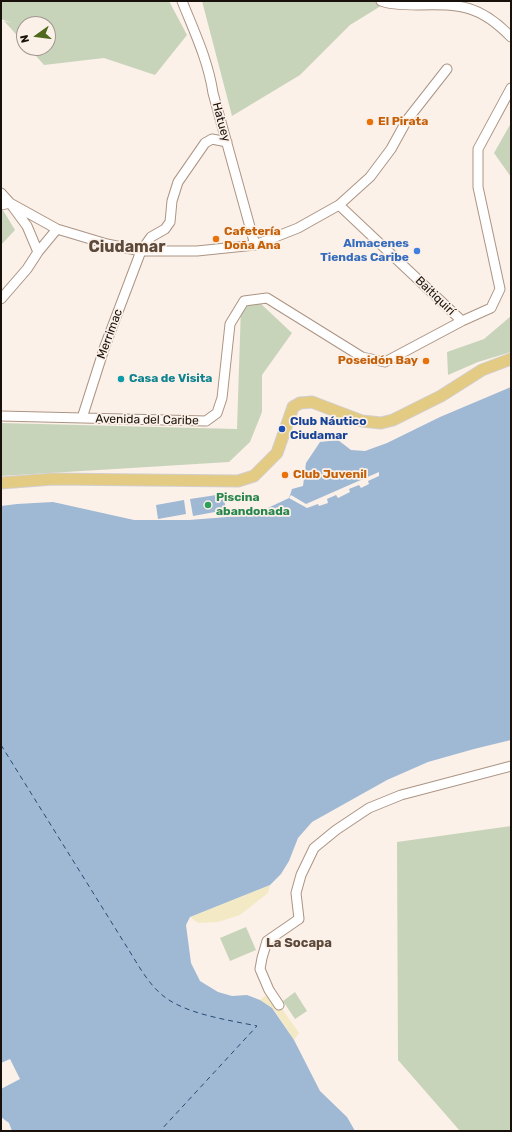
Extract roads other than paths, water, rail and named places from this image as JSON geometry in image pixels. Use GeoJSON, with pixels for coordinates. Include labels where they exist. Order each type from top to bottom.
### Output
{"type":"FeatureCollection","features":[{"type":"Feature","properties":{"kind":"main road"},"geometry":{"type":"LineString","coordinates":[[1,483],[53,479],[238,481],[254,476],[277,453],[293,407],[300,402],[312,402],[362,421],[381,423],[393,420],[441,396],[482,370],[511,359]]}},
{"type":"Feature","properties":{"kind":"street","name":"Hatuey"},"geometry":{"type":"LineString","coordinates":[[182,1],[210,73],[213,93],[255,245]]}},
{"type":"Feature","properties":{"kind":"street"},"geometry":{"type":"LineString","coordinates":[[381,1],[411,5],[444,4],[464,7],[483,13],[499,24],[511,37]]}},
{"type":"Feature","properties":{"kind":"street"},"geometry":{"type":"LineString","coordinates":[[1,205],[10,203],[58,229],[107,244],[140,251],[197,251],[255,245],[298,228],[339,205],[370,177],[391,150],[407,120],[447,69]]}},
{"type":"Feature","properties":{"kind":"street","name":"Avenida del Caribe"},"geometry":{"type":"LineString","coordinates":[[1,416],[206,421],[217,413],[222,398],[230,324],[244,301],[267,298],[362,356],[385,362],[462,321],[491,308],[500,289],[478,187],[478,149],[511,88]]}},
{"type":"Feature","properties":{"kind":"street"},"geometry":{"type":"LineString","coordinates":[[140,251],[151,237],[165,230],[170,222],[172,201],[178,182],[205,143],[212,139],[227,142]]}},
{"type":"Feature","properties":{"kind":"street"},"geometry":{"type":"LineString","coordinates":[[1,193],[27,226],[38,252]]}},
{"type":"Feature","properties":{"kind":"street","name":"Baitiquirí"},"geometry":{"type":"LineString","coordinates":[[339,205],[462,321]]}},
{"type":"Feature","properties":{"kind":"street"},"geometry":{"type":"LineString","coordinates":[[1,299],[27,269],[38,252],[58,229]]}},
{"type":"Feature","properties":{"kind":"street","name":"Merrimac"},"geometry":{"type":"LineString","coordinates":[[82,418],[105,346],[140,251]]}},
{"type":"Feature","properties":{"kind":"street"},"geometry":{"type":"LineString","coordinates":[[278,1005],[269,990],[260,969],[262,958],[267,940],[299,919],[296,893],[301,875],[314,848],[336,830],[370,808],[400,796],[511,766]]}},
{"type":"Feature","properties":{"kind":"water"},"geometry":{"type":"Polygon","coordinates":[[[511,387],[511,740],[428,762],[387,780],[312,822],[298,838],[289,861],[281,874],[270,885],[190,917],[186,925],[191,963],[200,981],[218,992],[232,996],[247,995],[260,1000],[272,1008],[294,1040],[320,1091],[347,1117],[355,1131],[12,1131],[9,1123],[1,1117],[1,506],[53,502],[134,520],[189,520],[253,515],[289,498],[292,489],[303,486],[306,463],[320,442],[338,440],[351,450],[365,451],[387,443],[440,417],[511,387]]]}},
{"type":"Feature","properties":{"kind":"water","name":"Piscina abandonada"},"geometry":{"type":"Polygon","coordinates":[[[223,494],[226,510],[193,516],[190,499],[223,494]]]}},
{"type":"Feature","properties":{"kind":"water","name":"Piscina abandonada"},"geometry":{"type":"Polygon","coordinates":[[[184,500],[186,514],[158,519],[156,505],[184,500]]]}},
{"type":"Feature","properties":{"kind":"place","name":"El Pirata"},"geometry":{"type":"Point","coordinates":[370,122]}},
{"type":"Feature","properties":{"kind":"place","name":"Cafetería Doña Ana"},"geometry":{"type":"Point","coordinates":[216,239]}},
{"type":"Feature","properties":{"kind":"place","name":"Almacenes Tiendas Caribe"},"geometry":{"type":"Point","coordinates":[417,251]}},
{"type":"Feature","properties":{"kind":"place","name":"Poseidón Bay"},"geometry":{"type":"Point","coordinates":[426,361]}},
{"type":"Feature","properties":{"kind":"place","name":"Casa de Visita"},"geometry":{"type":"Point","coordinates":[121,379]}},
{"type":"Feature","properties":{"kind":"place","name":"Club Náutico Ciudamar"},"geometry":{"type":"Point","coordinates":[282,429]}},
{"type":"Feature","properties":{"kind":"place","name":"Club Juvenil"},"geometry":{"type":"Point","coordinates":[285,475]}},
{"type":"Feature","properties":{"kind":"place","name":"Piscina abandonada"},"geometry":{"type":"Point","coordinates":[208,505]}},
{"type":"Feature","properties":{"kind":"district","name":"Ciudamar"},"geometry":{"type":"Point","coordinates":[127,247]}},
{"type":"Feature","properties":{"kind":"district","name":"La Socapa"},"geometry":{"type":"Point","coordinates":[299,943]}}]}
